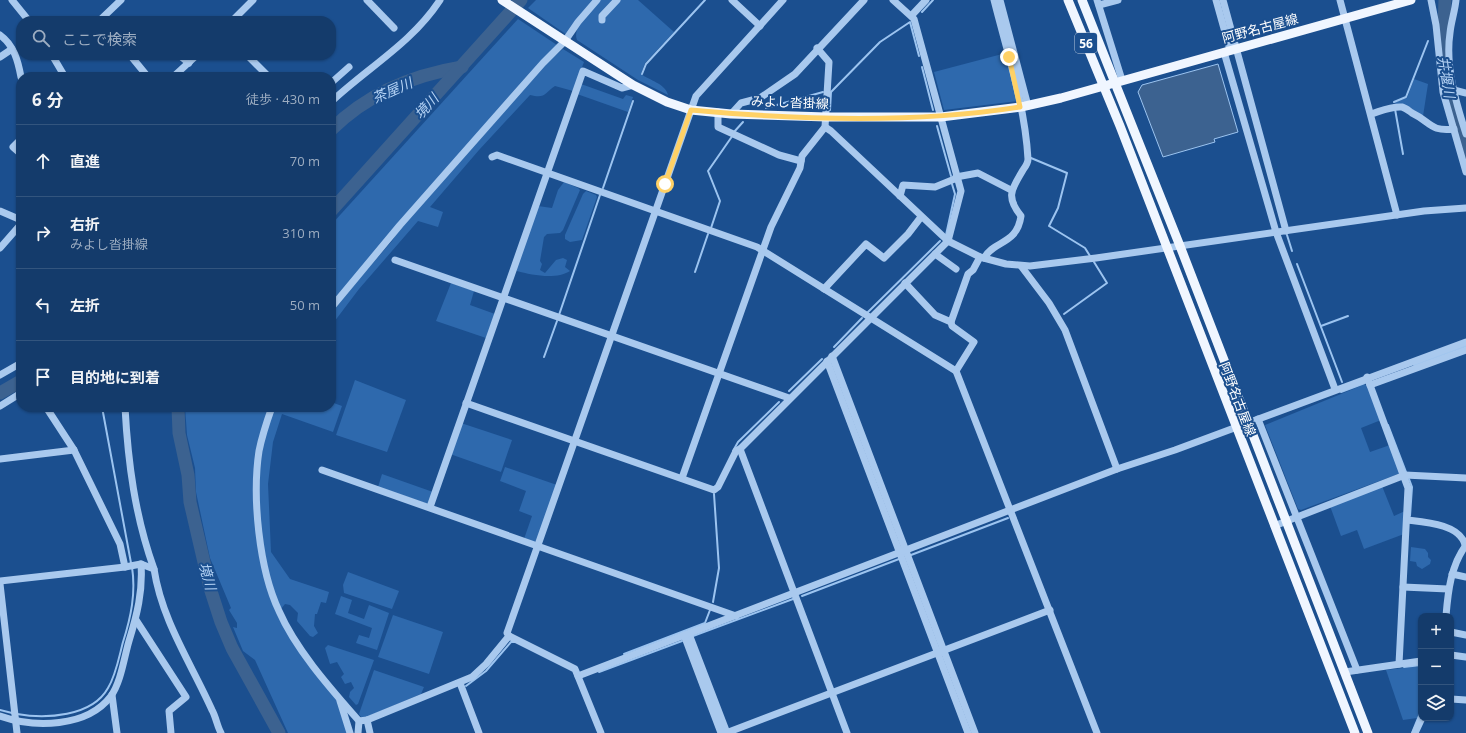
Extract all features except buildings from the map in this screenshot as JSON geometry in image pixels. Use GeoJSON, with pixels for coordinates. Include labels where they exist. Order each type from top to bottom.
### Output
{"type":"FeatureCollection","features":[{"type":"Feature","properties":{"kind":"main road","name":"みよし沓掛線"},"geometry":{"type":"LineString","coordinates":[[502,0],[633,85],[667,102],[691,110],[731,114],[827,117],[941,117],[1024,107],[1103,85]]}},
{"type":"Feature","properties":{"kind":"main road","name":"56"},"geometry":{"type":"LineString","coordinates":[[1068,0],[1103,85]]}},
{"type":"Feature","properties":{"kind":"main road","name":"56"},"geometry":{"type":"LineString","coordinates":[[1082,0],[1119,81]]}},
{"type":"Feature","properties":{"kind":"main road","name":"阿野名古屋線"},"geometry":{"type":"LineString","coordinates":[[1355,733],[1103,85],[1411,0]]}},
{"type":"Feature","properties":{"kind":"main road","name":"阿野名古屋線"},"geometry":{"type":"LineString","coordinates":[[1119,81],[1180,246],[1368,733]]}},
{"type":"Feature","properties":{"kind":"street"},"geometry":{"type":"LineString","coordinates":[[12,0],[25,16]]}},
{"type":"Feature","properties":{"kind":"street"},"geometry":{"type":"LineString","coordinates":[[104,16],[121,0]]}},
{"type":"Feature","properties":{"kind":"street"},"geometry":{"type":"LineString","coordinates":[[237,16],[253,0]]}},
{"type":"Feature","properties":{"kind":"street"},"geometry":{"type":"LineString","coordinates":[[367,0],[394,28]]}},
{"type":"Feature","properties":{"kind":"street"},"geometry":{"type":"LineString","coordinates":[[336,97],[351,83],[384,59],[410,36],[440,0]]}},
{"type":"Feature","properties":{"kind":"street"},"geometry":{"type":"LineString","coordinates":[[336,302],[400,225],[543,63],[565,41],[578,22],[597,0]]}},
{"type":"Feature","properties":{"kind":"street"},"geometry":{"type":"LineString","coordinates":[[602,20],[602,16],[617,0]]}},
{"type":"Feature","properties":{"kind":"street"},"geometry":{"type":"LineString","coordinates":[[732,0],[760,26]]}},
{"type":"Feature","properties":{"kind":"street"},"geometry":{"type":"LineString","coordinates":[[601,733],[575,668],[509,636],[507,632],[696,96],[783,0]]}},
{"type":"Feature","properties":{"kind":"street"},"geometry":{"type":"LineString","coordinates":[[731,114],[741,103],[760,98],[795,74],[817,48],[839,28],[864,0]]}},
{"type":"Feature","properties":{"kind":"street"},"geometry":{"type":"LineString","coordinates":[[466,403],[714,490],[718,487],[736,450],[740,449],[789,398],[948,241],[960,191],[957,177],[914,18],[893,0]]}},
{"type":"Feature","properties":{"kind":"street"},"geometry":{"type":"LineString","coordinates":[[912,16],[926,0]]}},
{"type":"Feature","properties":{"kind":"street"},"geometry":{"type":"LineString","coordinates":[[994,0],[1024,107]]}},
{"type":"Feature","properties":{"kind":"street"},"geometry":{"type":"LineString","coordinates":[[951,322],[968,274],[987,252],[1011,237],[1020,223],[1021,216],[1014,207],[1011,199],[1011,190],[1028,160],[1024,107],[1000,0]]}},
{"type":"Feature","properties":{"kind":"street"},"geometry":{"type":"LineString","coordinates":[[1118,0],[1098,3],[1119,81]]}},
{"type":"Feature","properties":{"kind":"street"},"geometry":{"type":"LineString","coordinates":[[1216,0],[1276,232],[1335,389]]}},
{"type":"Feature","properties":{"kind":"street"},"geometry":{"type":"LineString","coordinates":[[1223,0],[1230,50],[1286,231]]}},
{"type":"Feature","properties":{"kind":"street"},"geometry":{"type":"LineString","coordinates":[[1340,0],[1397,215]]}},
{"type":"Feature","properties":{"kind":"street"},"geometry":{"type":"LineString","coordinates":[[1431,0],[1436,25],[1442,92],[1466,172]]}},
{"type":"Feature","properties":{"kind":"street"},"geometry":{"type":"LineString","coordinates":[[1456,0],[1449,34],[1450,64],[1454,90],[1466,134]]}},
{"type":"Feature","properties":{"kind":"street"},"geometry":{"type":"LineString","coordinates":[[0,35],[7,40],[16,56]]}},
{"type":"Feature","properties":{"kind":"street"},"geometry":{"type":"LineString","coordinates":[[0,57],[12,48]]}},
{"type":"Feature","properties":{"kind":"street"},"geometry":{"type":"LineString","coordinates":[[682,478],[720,374],[770,227],[800,168],[802,156],[825,127],[827,117],[829,62],[817,48]]}},
{"type":"Feature","properties":{"kind":"street"},"geometry":{"type":"LineString","coordinates":[[18,60],[20,72]]}},
{"type":"Feature","properties":{"kind":"street"},"geometry":{"type":"LineString","coordinates":[[55,60],[62,72]]}},
{"type":"Feature","properties":{"kind":"street"},"geometry":{"type":"LineString","coordinates":[[134,60],[144,72]]}},
{"type":"Feature","properties":{"kind":"street"},"geometry":{"type":"LineString","coordinates":[[185,60],[189,63]]}},
{"type":"Feature","properties":{"kind":"street"},"geometry":{"type":"LineString","coordinates":[[179,72],[192,60]]}},
{"type":"Feature","properties":{"kind":"street"},"geometry":{"type":"LineString","coordinates":[[252,60],[265,72]]}},
{"type":"Feature","properties":{"kind":"street"},"geometry":{"type":"LineString","coordinates":[[336,79],[349,68]]}},
{"type":"Feature","properties":{"kind":"street"},"geometry":{"type":"LineString","coordinates":[[430,507],[583,71],[622,88],[633,85]]}},
{"type":"Feature","properties":{"kind":"street"},"geometry":{"type":"LineString","coordinates":[[1454,90],[1466,92]]}},
{"type":"Feature","properties":{"kind":"street"},"geometry":{"type":"LineString","coordinates":[[1371,114],[1390,108],[1404,107],[1422,117],[1435,129],[1454,129]]}},
{"type":"Feature","properties":{"kind":"street"},"geometry":{"type":"LineString","coordinates":[[718,112],[718,127],[779,155],[801,161]]}},
{"type":"Feature","properties":{"kind":"street"},"geometry":{"type":"LineString","coordinates":[[825,127],[948,241],[982,258],[1021,266],[1096,258],[1397,215],[1466,208]]}},
{"type":"Feature","properties":{"kind":"street"},"geometry":{"type":"LineString","coordinates":[[492,157],[497,155],[763,251],[956,371],[1097,733]]}},
{"type":"Feature","properties":{"kind":"street"},"geometry":{"type":"LineString","coordinates":[[900,196],[903,185],[935,186],[957,177],[978,173],[1011,190]]}},
{"type":"Feature","properties":{"kind":"street"},"geometry":{"type":"LineString","coordinates":[[0,211],[16,218]]}},
{"type":"Feature","properties":{"kind":"street"},"geometry":{"type":"LineString","coordinates":[[824,289],[866,244],[884,258],[908,234],[921,217]]}},
{"type":"Feature","properties":{"kind":"street"},"geometry":{"type":"LineString","coordinates":[[0,248],[16,230]]}},
{"type":"Feature","properties":{"kind":"street"},"geometry":{"type":"LineString","coordinates":[[935,254],[956,269]]}},
{"type":"Feature","properties":{"kind":"street"},"geometry":{"type":"LineString","coordinates":[[395,260],[789,398]]}},
{"type":"Feature","properties":{"kind":"street"},"geometry":{"type":"LineString","coordinates":[[1021,266],[1049,303],[1065,330],[1117,469]]}},
{"type":"Feature","properties":{"kind":"street"},"geometry":{"type":"LineString","coordinates":[[906,283],[934,315],[951,322],[952,326],[974,342],[956,371]]}},
{"type":"Feature","properties":{"kind":"street"},"geometry":{"type":"LineString","coordinates":[[1369,381],[1466,342]]}},
{"type":"Feature","properties":{"kind":"street"},"geometry":{"type":"LineString","coordinates":[[578,676],[686,634],[796,594],[1117,469],[1248,423],[1335,389],[1369,381],[1466,350]]}},
{"type":"Feature","properties":{"kind":"street"},"geometry":{"type":"LineString","coordinates":[[829,359],[941,652],[975,733]]}},
{"type":"Feature","properties":{"kind":"street"},"geometry":{"type":"LineString","coordinates":[[0,375],[16,366]]}},
{"type":"Feature","properties":{"kind":"street"},"geometry":{"type":"LineString","coordinates":[[1369,381],[1408,488],[1399,664]]}},
{"type":"Feature","properties":{"kind":"street"},"geometry":{"type":"LineString","coordinates":[[0,406],[16,396]]}},
{"type":"Feature","properties":{"kind":"street"},"geometry":{"type":"LineString","coordinates":[[49,412],[74,450],[120,544],[126,567]]}},
{"type":"Feature","properties":{"kind":"street"},"geometry":{"type":"LineString","coordinates":[[125,412],[132,488],[144,542],[154,569],[165,610],[178,645],[213,711],[221,733]]}},
{"type":"Feature","properties":{"kind":"street"},"geometry":{"type":"LineString","coordinates":[[270,412],[259,450],[258,470],[260,540],[268,582],[279,611],[293,637],[339,698],[359,721],[358,733]]}},
{"type":"Feature","properties":{"kind":"street"},"geometry":{"type":"LineString","coordinates":[[1258,419],[1296,518],[1358,670]]}},
{"type":"Feature","properties":{"kind":"street"},"geometry":{"type":"LineString","coordinates":[[740,449],[796,594],[847,733]]}},
{"type":"Feature","properties":{"kind":"street"},"geometry":{"type":"LineString","coordinates":[[0,459],[74,450]]}},
{"type":"Feature","properties":{"kind":"street"},"geometry":{"type":"LineString","coordinates":[[322,470],[736,616]]}},
{"type":"Feature","properties":{"kind":"street"},"geometry":{"type":"LineString","coordinates":[[1274,526],[1404,475],[1466,478]]}},
{"type":"Feature","properties":{"kind":"street"},"geometry":{"type":"LineString","coordinates":[[1407,520],[1437,523],[1461,536],[1466,545],[1452,574],[1448,589],[1446,613]]}},
{"type":"Feature","properties":{"kind":"street"},"geometry":{"type":"LineString","coordinates":[[17,733],[0,582],[141,564],[154,569]]}},
{"type":"Feature","properties":{"kind":"street"},"geometry":{"type":"LineString","coordinates":[[117,733],[112,695],[136,620],[141,595],[141,564]]}},
{"type":"Feature","properties":{"kind":"street"},"geometry":{"type":"LineString","coordinates":[[1452,574],[1466,577]]}},
{"type":"Feature","properties":{"kind":"street"},"geometry":{"type":"LineString","coordinates":[[1403,587],[1448,589]]}},
{"type":"Feature","properties":{"kind":"street"},"geometry":{"type":"LineString","coordinates":[[686,634],[727,733],[1050,610]]}},
{"type":"Feature","properties":{"kind":"street"},"geometry":{"type":"LineString","coordinates":[[136,620],[186,697],[169,711],[171,733]]}},
{"type":"Feature","properties":{"kind":"street"},"geometry":{"type":"LineString","coordinates":[[1454,633],[1466,635]]}},
{"type":"Feature","properties":{"kind":"street"},"geometry":{"type":"LineString","coordinates":[[686,634],[721,733]]}},
{"type":"Feature","properties":{"kind":"street"},"geometry":{"type":"LineString","coordinates":[[359,721],[367,720],[423,696],[460,683],[478,673],[509,636]]}},
{"type":"Feature","properties":{"kind":"street"},"geometry":{"type":"LineString","coordinates":[[941,652],[968,733]]}},
{"type":"Feature","properties":{"kind":"street"},"geometry":{"type":"LineString","coordinates":[[1454,655],[1466,657]]}},
{"type":"Feature","properties":{"kind":"street"},"geometry":{"type":"LineString","coordinates":[[1344,672],[1418,661]]}},
{"type":"Feature","properties":{"kind":"street"},"geometry":{"type":"LineString","coordinates":[[460,683],[479,733]]}},
{"type":"Feature","properties":{"kind":"street"},"geometry":{"type":"LineString","coordinates":[[0,716],[15,720],[44,723],[72,720],[98,708],[112,695]]}},
{"type":"Feature","properties":{"kind":"street"},"geometry":{"type":"LineString","coordinates":[[339,698],[350,733]]}},
{"type":"Feature","properties":{"kind":"street"},"geometry":{"type":"LineString","coordinates":[[1454,698],[1466,700]]}},
{"type":"Feature","properties":{"kind":"street"},"geometry":{"type":"LineString","coordinates":[[0,722],[15,720]]}},
{"type":"Feature","properties":{"kind":"street"},"geometry":{"type":"LineString","coordinates":[[367,720],[370,733]]}},
{"type":"Feature","properties":{"kind":"street"},"geometry":{"type":"LineString","coordinates":[[1415,733],[1421,721]]}},
{"type":"Feature","properties":{"kind":"shaded area"},"geometry":{"type":"Polygon","coordinates":[[[536,0],[595,0],[567,35],[528,8],[536,0]]]}},
{"type":"Feature","properties":{"kind":"shaded area"},"geometry":{"type":"Polygon","coordinates":[[[600,0],[615,0],[604,17],[620,0],[638,0],[674,32],[645,63],[641,74],[661,85],[667,91],[668,95],[638,80],[577,40],[577,29],[583,18],[600,0]]]}},
{"type":"Feature","properties":{"kind":"shaded area"},"geometry":{"type":"Polygon","coordinates":[[[518,19],[557,45],[336,298],[336,219],[518,19]]]}},
{"type":"Feature","properties":{"kind":"shaded area"},"geometry":{"type":"Polygon","coordinates":[[[563,49],[584,62],[573,91],[555,86],[542,96],[530,95],[479,150],[430,207],[443,212],[438,227],[418,221],[359,289],[336,319],[336,305],[392,241],[398,231],[543,66],[563,49]]]}},
{"type":"Feature","properties":{"kind":"shaded area"},"geometry":{"type":"Polygon","coordinates":[[[1006,53],[1018,101],[944,110],[934,72],[1006,53]]]}},
{"type":"Feature","properties":{"kind":"shaded area"},"geometry":{"type":"Polygon","coordinates":[[[1218,64],[1238,132],[1214,139],[1215,142],[1163,157],[1138,92],[1142,85],[1218,64]]]}},
{"type":"Feature","properties":{"kind":"shaded area"},"geometry":{"type":"Polygon","coordinates":[[[1414,79],[1428,84],[1423,116],[1396,105],[1395,102],[1407,98],[1414,79]]]}},
{"type":"Feature","properties":{"kind":"shaded area"},"geometry":{"type":"Polygon","coordinates":[[[581,84],[623,99],[626,95],[633,97],[628,112],[577,94],[581,84]]]}},
{"type":"Feature","properties":{"kind":"shaded area"},"geometry":{"type":"Polygon","coordinates":[[[564,182],[580,190],[563,230],[560,233],[547,234],[544,237],[540,261],[542,264],[540,270],[545,273],[556,260],[563,258],[567,260],[565,267],[570,271],[564,274],[544,276],[517,271],[516,269],[538,206],[552,208],[558,190],[564,182]]]}},
{"type":"Feature","properties":{"kind":"shaded area"},"geometry":{"type":"Polygon","coordinates":[[[586,191],[596,195],[597,197],[582,240],[570,242],[565,239],[565,235],[583,194],[586,191]]]}},
{"type":"Feature","properties":{"kind":"shaded area"},"geometry":{"type":"Polygon","coordinates":[[[451,283],[474,291],[470,305],[495,314],[486,338],[436,321],[451,283]]]}},
{"type":"Feature","properties":{"kind":"shaded area"},"geometry":{"type":"Polygon","coordinates":[[[355,380],[406,400],[387,452],[336,435],[355,380]]]}},
{"type":"Feature","properties":{"kind":"shaded area"},"geometry":{"type":"Polygon","coordinates":[[[1363,385],[1367,385],[1381,420],[1361,428],[1370,452],[1390,445],[1401,473],[1301,510],[1298,509],[1265,425],[1363,385]]]}},
{"type":"Feature","properties":{"kind":"shaded area"},"geometry":{"type":"Polygon","coordinates":[[[336,404],[342,406],[333,432],[282,414],[273,442],[268,484],[271,552],[290,579],[329,592],[326,603],[321,602],[317,614],[315,614],[314,626],[318,633],[313,637],[310,636],[297,621],[298,613],[290,605],[285,604],[281,609],[274,592],[263,553],[259,511],[259,491],[264,441],[273,412],[336,412],[336,404]]]}},
{"type":"Feature","properties":{"kind":"shaded area"},"geometry":{"type":"Polygon","coordinates":[[[185,412],[268,412],[255,495],[274,608],[336,697],[348,733],[288,733],[255,660],[243,651],[233,627],[237,628],[237,623],[229,610],[231,608],[210,558],[196,492],[195,468],[187,435],[185,412]]]}},
{"type":"Feature","properties":{"kind":"shaded area"},"geometry":{"type":"Polygon","coordinates":[[[461,423],[512,440],[501,472],[450,454],[461,423]]]}},
{"type":"Feature","properties":{"kind":"shaded area"},"geometry":{"type":"Polygon","coordinates":[[[505,467],[557,485],[537,541],[534,542],[524,539],[532,516],[519,511],[526,491],[500,481],[505,467]]]}},
{"type":"Feature","properties":{"kind":"shaded area"},"geometry":{"type":"Polygon","coordinates":[[[382,474],[433,492],[428,504],[378,487],[382,474]]]}},
{"type":"Feature","properties":{"kind":"shaded area"},"geometry":{"type":"Polygon","coordinates":[[[1382,486],[1394,516],[1405,511],[1404,534],[1364,549],[1357,530],[1341,536],[1330,506],[1382,486]]]}},
{"type":"Feature","properties":{"kind":"shaded area"},"geometry":{"type":"Polygon","coordinates":[[[1411,547],[1425,549],[1431,560],[1430,564],[1422,569],[1417,566],[1416,562],[1410,561],[1411,547]]]}},
{"type":"Feature","properties":{"kind":"shaded area"},"geometry":{"type":"Polygon","coordinates":[[[348,572],[399,591],[392,609],[344,593],[343,585],[348,572]]]}},
{"type":"Feature","properties":{"kind":"shaded area"},"geometry":{"type":"Polygon","coordinates":[[[341,596],[352,600],[348,613],[364,619],[369,605],[389,613],[377,650],[356,643],[359,635],[369,638],[372,628],[335,614],[341,596]]]}},
{"type":"Feature","properties":{"kind":"shaded area"},"geometry":{"type":"Polygon","coordinates":[[[393,615],[443,632],[429,674],[378,657],[393,615]]]}},
{"type":"Feature","properties":{"kind":"shaded area"},"geometry":{"type":"Polygon","coordinates":[[[328,645],[374,660],[358,704],[356,705],[349,697],[350,692],[354,688],[351,682],[345,684],[341,677],[344,674],[337,662],[330,664],[325,648],[328,645]]]}},
{"type":"Feature","properties":{"kind":"shaded area"},"geometry":{"type":"Polygon","coordinates":[[[1418,666],[1417,718],[1403,720],[1386,670],[1418,666]]]}},
{"type":"Feature","properties":{"kind":"shaded area"},"geometry":{"type":"Polygon","coordinates":[[[374,670],[424,687],[421,694],[364,718],[361,717],[359,714],[374,670]]]}},
{"type":"Feature","properties":{"kind":"waterway","name":"境川"},"geometry":{"type":"LineString","coordinates":[[336,205],[521,0]]}},
{"type":"Feature","properties":{"kind":"waterway"},"geometry":{"type":"LineString","coordinates":[[642,74],[646,64],[705,0]]}},
{"type":"Feature","properties":{"kind":"waterway"},"geometry":{"type":"LineString","coordinates":[[922,12],[933,0]]}},
{"type":"Feature","properties":{"kind":"waterway","name":"井堰川"},"geometry":{"type":"LineString","coordinates":[[1445,0],[1443,49],[1449,95],[1466,153]]}},
{"type":"Feature","properties":{"kind":"waterway"},"geometry":{"type":"LineString","coordinates":[[830,110],[831,92],[880,42],[910,22],[919,56]]}},
{"type":"Feature","properties":{"kind":"waterway"},"geometry":{"type":"LineString","coordinates":[[1394,102],[1406,97],[1428,41]]}},
{"type":"Feature","properties":{"kind":"waterway","name":"茶屋川"},"geometry":{"type":"LineString","coordinates":[[336,126],[359,107],[391,88],[426,75],[462,67]]}},
{"type":"Feature","properties":{"kind":"waterway"},"geometry":{"type":"LineString","coordinates":[[922,67],[933,110]]}},
{"type":"Feature","properties":{"kind":"waterway"},"geometry":{"type":"LineString","coordinates":[[766,108],[823,92]]}},
{"type":"Feature","properties":{"kind":"waterway"},"geometry":{"type":"LineString","coordinates":[[603,188],[633,101]]}},
{"type":"Feature","properties":{"kind":"waterway"},"geometry":{"type":"LineString","coordinates":[[1395,109],[1403,154]]}},
{"type":"Feature","properties":{"kind":"waterway"},"geometry":{"type":"LineString","coordinates":[[734,132],[743,122]]}},
{"type":"Feature","properties":{"kind":"waterway"},"geometry":{"type":"LineString","coordinates":[[937,126],[951,176]]}},
{"type":"Feature","properties":{"kind":"waterway"},"geometry":{"type":"LineString","coordinates":[[711,228],[720,201],[708,171],[733,135]]}},
{"type":"Feature","properties":{"kind":"waterway"},"geometry":{"type":"LineString","coordinates":[[1031,158],[1067,173],[1058,208],[1049,226],[1085,248],[1090,256]]}},
{"type":"Feature","properties":{"kind":"waterway"},"geometry":{"type":"LineString","coordinates":[[946,235],[955,194],[952,184]]}},
{"type":"Feature","properties":{"kind":"waterway"},"geometry":{"type":"LineString","coordinates":[[559,315],[600,195]]}},
{"type":"Feature","properties":{"kind":"waterway"},"geometry":{"type":"LineString","coordinates":[[695,272],[708,234]]}},
{"type":"Feature","properties":{"kind":"waterway"},"geometry":{"type":"LineString","coordinates":[[1287,235],[1292,251]]}},
{"type":"Feature","properties":{"kind":"waterway"},"geometry":{"type":"LineString","coordinates":[[868,312],[940,241]]}},
{"type":"Feature","properties":{"kind":"waterway"},"geometry":{"type":"LineString","coordinates":[[1064,314],[1107,283],[1094,262]]}},
{"type":"Feature","properties":{"kind":"waterway"},"geometry":{"type":"LineString","coordinates":[[1297,264],[1342,382]]}},
{"type":"Feature","properties":{"kind":"waterway"},"geometry":{"type":"LineString","coordinates":[[1321,326],[1348,316]]}},
{"type":"Feature","properties":{"kind":"waterway"},"geometry":{"type":"LineString","coordinates":[[834,347],[862,318]]}},
{"type":"Feature","properties":{"kind":"waterway"},"geometry":{"type":"LineString","coordinates":[[544,357],[557,321]]}},
{"type":"Feature","properties":{"kind":"waterway"},"geometry":{"type":"LineString","coordinates":[[1414,365],[1466,346]]}},
{"type":"Feature","properties":{"kind":"waterway"},"geometry":{"type":"LineString","coordinates":[[789,391],[822,359]]}},
{"type":"Feature","properties":{"kind":"waterway"},"geometry":{"type":"LineString","coordinates":[[1341,392],[1365,383]]}},
{"type":"Feature","properties":{"kind":"waterway","name":"茶屋川"},"geometry":{"type":"LineString","coordinates":[[0,393],[16,384]]}},
{"type":"Feature","properties":{"kind":"waterway"},"geometry":{"type":"LineString","coordinates":[[733,451],[738,442],[779,402]]}},
{"type":"Feature","properties":{"kind":"waterway"},"geometry":{"type":"LineString","coordinates":[[103,412],[131,563]]}},
{"type":"Feature","properties":{"kind":"waterway","name":"境川"},"geometry":{"type":"LineString","coordinates":[[178,412],[179,433],[188,475],[190,502],[210,588],[221,622],[232,648],[279,733]]}},
{"type":"Feature","properties":{"kind":"waterway"},"geometry":{"type":"LineString","coordinates":[[1388,425],[1406,472]]}},
{"type":"Feature","properties":{"kind":"waterway"},"geometry":{"type":"LineString","coordinates":[[1409,479],[1412,487],[1410,516]]}},
{"type":"Feature","properties":{"kind":"waterway"},"geometry":{"type":"LineString","coordinates":[[713,602],[719,568],[714,494]]}},
{"type":"Feature","properties":{"kind":"waterway"},"geometry":{"type":"LineString","coordinates":[[911,555],[1008,518]]}},
{"type":"Feature","properties":{"kind":"waterway"},"geometry":{"type":"LineString","coordinates":[[802,596],[899,559]]}},
{"type":"Feature","properties":{"kind":"waterway"},"geometry":{"type":"LineString","coordinates":[[17,714],[28,716],[54,716],[67,714],[91,705],[101,698],[108,688],[117,666],[128,623],[133,596],[132,567]]}},
{"type":"Feature","properties":{"kind":"waterway"},"geometry":{"type":"LineString","coordinates":[[693,636],[793,599]]}},
{"type":"Feature","properties":{"kind":"waterway"},"geometry":{"type":"LineString","coordinates":[[624,654],[705,623],[710,610]]}},
{"type":"Feature","properties":{"kind":"waterway"},"geometry":{"type":"LineString","coordinates":[[599,672],[682,641]]}},
{"type":"Feature","properties":{"kind":"waterway"},"geometry":{"type":"LineString","coordinates":[[466,686],[486,671],[511,642],[515,642]]}},
{"type":"Feature","properties":{"kind":"waterway"},"geometry":{"type":"LineString","coordinates":[[1404,667],[1418,665]]}},
{"type":"Feature","properties":{"kind":"waterway"},"geometry":{"type":"LineString","coordinates":[[0,710],[12,713]]}},
{"type":"Feature","properties":{"kind":"waterway"},"geometry":{"type":"LineString","coordinates":[[1412,733],[1418,718]]}},
{"type":"Feature","properties":{"kind":"route"},"geometry":{"type":"LineString","coordinates":[[665,184],[691,110],[731,114],[827,117],[941,117],[978,114],[1020,107],[1020,101],[1009,57]]}}]}
